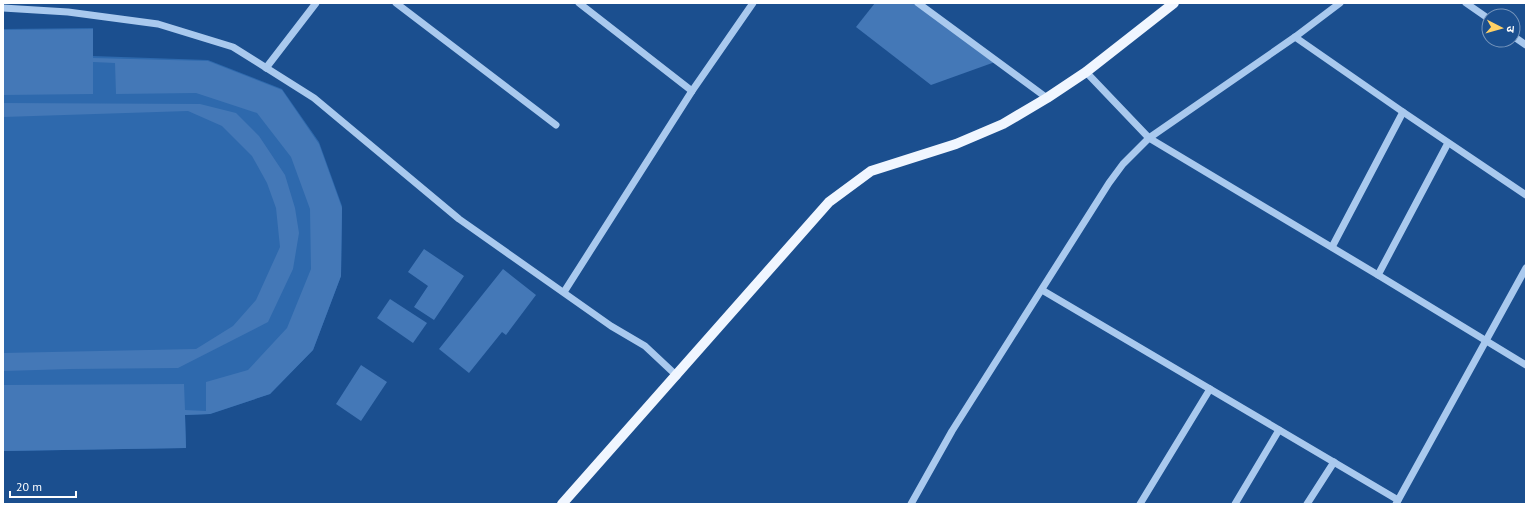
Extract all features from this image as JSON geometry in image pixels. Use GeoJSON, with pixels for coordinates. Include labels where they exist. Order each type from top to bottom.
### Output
{"type":"FeatureCollection","features":[{"type":"Feature","properties":{"kind":"main road"},"geometry":{"type":"LineString","coordinates":[[562,504],[677,376],[829,202],[871,171],[956,144],[997,127],[1047,98],[1086,72],[1174,3]]}},
{"type":"Feature","properties":{"kind":"street"},"geometry":{"type":"LineString","coordinates":[[266,68],[316,3]]}},
{"type":"Feature","properties":{"kind":"street"},"geometry":{"type":"LineString","coordinates":[[396,3],[556,125]]}},
{"type":"Feature","properties":{"kind":"street"},"geometry":{"type":"LineString","coordinates":[[579,3],[692,91]]}},
{"type":"Feature","properties":{"kind":"street"},"geometry":{"type":"LineString","coordinates":[[564,292],[692,91],[753,3]]}},
{"type":"Feature","properties":{"kind":"street"},"geometry":{"type":"LineString","coordinates":[[918,3],[1047,98]]}},
{"type":"Feature","properties":{"kind":"street"},"geometry":{"type":"LineString","coordinates":[[911,504],[952,431],[1109,183],[1123,164],[1149,138],[1296,37],[1340,3]]}},
{"type":"Feature","properties":{"kind":"street"},"geometry":{"type":"LineString","coordinates":[[1466,3],[1481,13]]}},
{"type":"Feature","properties":{"kind":"street"},"geometry":{"type":"LineString","coordinates":[[3,8],[68,12],[158,24],[233,47],[314,98],[459,219],[611,326],[645,346],[677,376]]}},
{"type":"Feature","properties":{"kind":"street"},"geometry":{"type":"LineString","coordinates":[[1296,37],[1448,143],[1526,195]]}},
{"type":"Feature","properties":{"kind":"street"},"geometry":{"type":"LineString","coordinates":[[1086,72],[1149,138],[1526,365]]}},
{"type":"Feature","properties":{"kind":"street"},"geometry":{"type":"LineString","coordinates":[[1332,247],[1403,112]]}},
{"type":"Feature","properties":{"kind":"street"},"geometry":{"type":"LineString","coordinates":[[1378,275],[1448,143]]}},
{"type":"Feature","properties":{"kind":"street"},"geometry":{"type":"LineString","coordinates":[[1042,290],[1334,462],[1397,502],[1526,268]]}},
{"type":"Feature","properties":{"kind":"street"},"geometry":{"type":"LineString","coordinates":[[1140,504],[1210,389]]}},
{"type":"Feature","properties":{"kind":"street"},"geometry":{"type":"LineString","coordinates":[[1235,504],[1279,430]]}},
{"type":"Feature","properties":{"kind":"street"},"geometry":{"type":"LineString","coordinates":[[1307,504],[1334,462]]}},
{"type":"Feature","properties":{"kind":"shaded area"},"geometry":{"type":"Polygon","coordinates":[[[93,28],[93,56],[208,60],[282,89],[319,142],[342,206],[341,276],[313,350],[270,394],[210,414],[185,415],[186,448],[3,451],[3,29],[93,28]]]}},
{"type":"Feature","properties":{"kind":"building"},"geometry":{"type":"Polygon","coordinates":[[[875,3],[923,3],[995,62],[931,85],[856,27],[875,3]]]}},
{"type":"Feature","properties":{"kind":"building"},"geometry":{"type":"Polygon","coordinates":[[[93,29],[93,58],[208,61],[282,90],[319,144],[342,208],[341,276],[313,350],[270,394],[210,414],[185,415],[186,448],[3,451],[3,385],[184,384],[185,410],[206,411],[206,382],[248,370],[287,328],[311,269],[310,209],[291,157],[257,113],[196,93],[116,94],[115,63],[93,62],[93,94],[3,95],[3,30],[93,29]]]}},
{"type":"Feature","properties":{"kind":"building"},"geometry":{"type":"Polygon","coordinates":[[[3,103],[200,104],[236,113],[259,136],[285,175],[295,208],[299,233],[293,269],[268,322],[178,368],[3,371],[3,353],[196,349],[233,326],[256,300],[280,247],[276,208],[267,183],[252,156],[222,126],[188,111],[3,117],[3,103]]]}},
{"type":"Feature","properties":{"kind":"building"},"geometry":{"type":"Polygon","coordinates":[[[424,249],[464,276],[434,320],[414,307],[428,286],[408,272],[424,249]]]}},
{"type":"Feature","properties":{"kind":"building"},"geometry":{"type":"Polygon","coordinates":[[[503,269],[536,295],[506,335],[502,332],[469,373],[439,349],[503,269]]]}},
{"type":"Feature","properties":{"kind":"building"},"geometry":{"type":"Polygon","coordinates":[[[390,299],[427,323],[413,343],[377,318],[390,299]]]}},
{"type":"Feature","properties":{"kind":"building"},"geometry":{"type":"Polygon","coordinates":[[[361,365],[387,382],[361,421],[336,404],[361,365]]]}}]}
